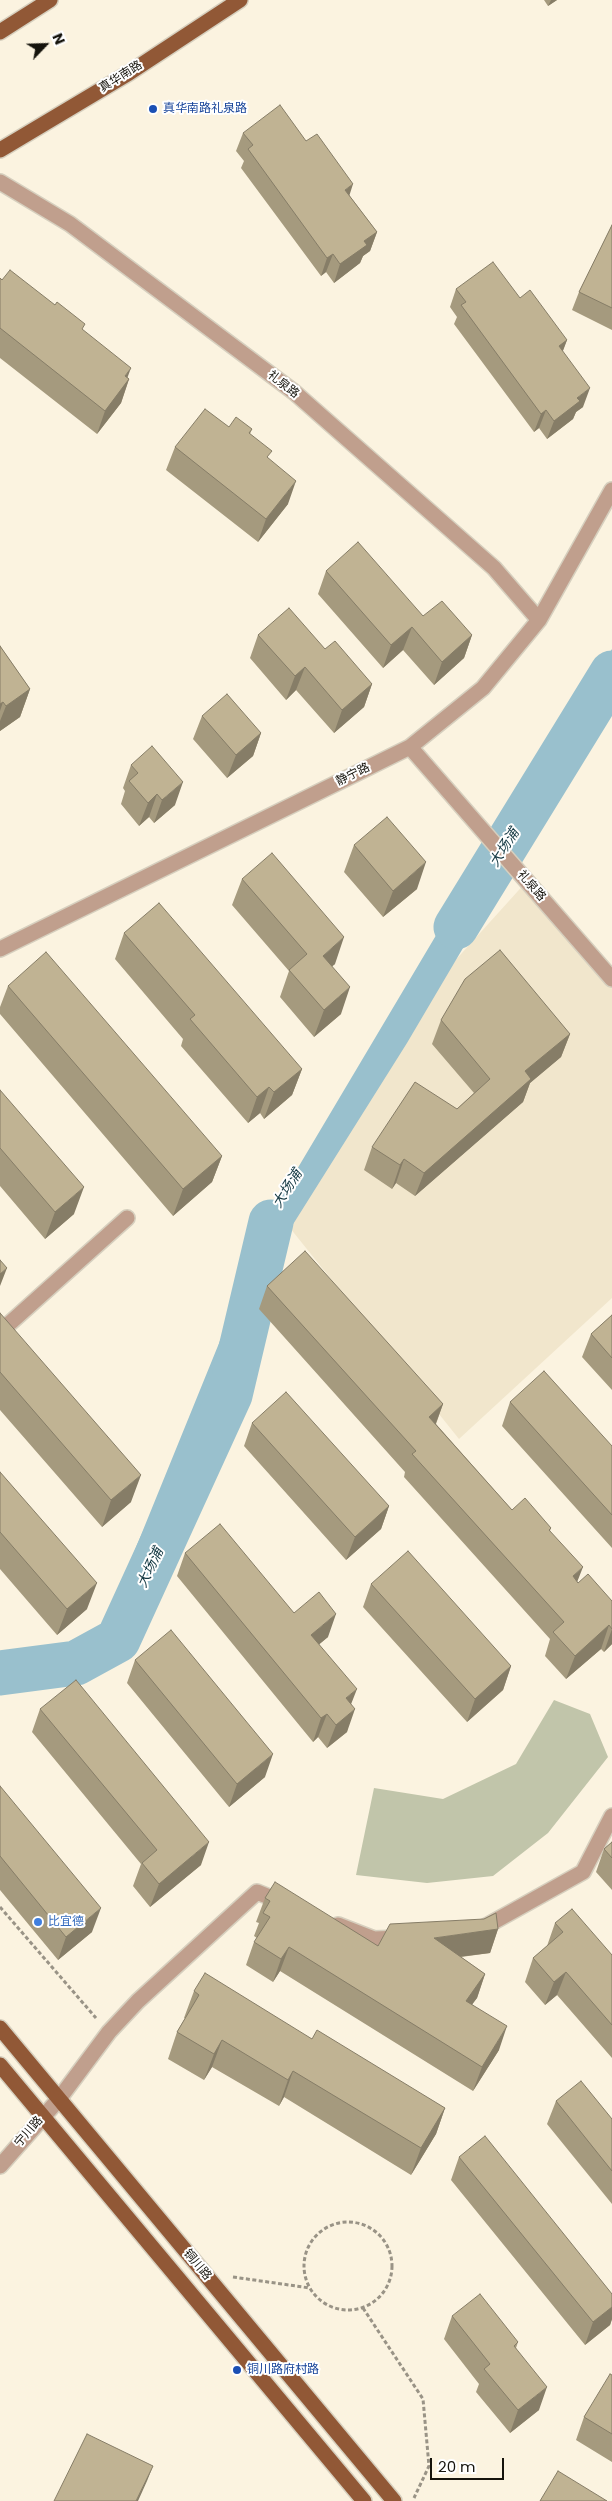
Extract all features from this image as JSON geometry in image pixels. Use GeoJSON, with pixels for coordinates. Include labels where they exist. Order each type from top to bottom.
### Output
{"type":"FeatureCollection","features":[{"type":"Feature","properties":{"kind":"main road"},"geometry":{"type":"LineString","coordinates":[[0,32],[50,0]]}},
{"type":"Feature","properties":{"kind":"main road","name":"真华南路"},"geometry":{"type":"LineString","coordinates":[[0,150],[129,73],[240,0]]}},
{"type":"Feature","properties":{"kind":"main road","name":"铜川路"},"geometry":{"type":"LineString","coordinates":[[0,2028],[394,2501]]}},
{"type":"Feature","properties":{"kind":"main road","name":"铜川路"},"geometry":{"type":"LineString","coordinates":[[0,2064],[364,2501]]}},
{"type":"Feature","properties":{"kind":"street","name":"礼泉路"},"geometry":{"type":"LineString","coordinates":[[0,182],[70,224],[294,392],[494,568],[540,620]]}},
{"type":"Feature","properties":{"kind":"street","name":"静宁路"},"geometry":{"type":"LineString","coordinates":[[0,949],[410,747],[483,688],[540,620],[612,490]]}},
{"type":"Feature","properties":{"kind":"street","name":"礼泉路"},"geometry":{"type":"LineString","coordinates":[[410,747],[612,979]]}},
{"type":"Feature","properties":{"kind":"street"},"geometry":{"type":"LineString","coordinates":[[0,1332],[127,1218]]}},
{"type":"Feature","properties":{"kind":"street"},"geometry":{"type":"LineString","coordinates":[[466,1933],[475,1932],[583,1872],[612,1816]]}},
{"type":"Feature","properties":{"kind":"street","name":"宁川路"},"geometry":{"type":"LineString","coordinates":[[0,2166],[58,2099],[109,2032],[138,2001],[257,1892],[302,1910]]}},
{"type":"Feature","properties":{"kind":"street"},"geometry":{"type":"LineString","coordinates":[[320,1917],[374,1939],[420,1936]]}},
{"type":"Feature","properties":{"kind":"path"},"geometry":{"type":"LineString","coordinates":[[0,1907],[109,2032]]}},
{"type":"Feature","properties":{"kind":"path"},"geometry":{"type":"LineString","coordinates":[[345,2221],[359,2223],[372,2228],[383,2238],[390,2250],[391,2278],[385,2291],[375,2301],[362,2308],[348,2310],[333,2308],[320,2300],[310,2288],[305,2267],[309,2245],[318,2234],[331,2225],[345,2221]]}},
{"type":"Feature","properties":{"kind":"path"},"geometry":{"type":"LineString","coordinates":[[203,2272],[310,2288]]}},
{"type":"Feature","properties":{"kind":"path"},"geometry":{"type":"LineString","coordinates":[[362,2308],[423,2399],[429,2466],[413,2501]]}},
{"type":"Feature","properties":{"kind":"shaded area"},"geometry":{"type":"Polygon","coordinates":[[[527,881],[612,979],[612,1298],[459,1439],[274,1208],[396,1026],[527,881]]]}},
{"type":"Feature","properties":{"kind":"green space"},"geometry":{"type":"Polygon","coordinates":[[[554,1700],[590,1714],[608,1757],[548,1833],[493,1876],[427,1883],[356,1875],[374,1788],[443,1799],[516,1764],[554,1700]]]}},
{"type":"Feature","properties":{"kind":"water"},"geometry":{"type":"Polygon","coordinates":[[[612,649],[612,700],[526,848],[505,822],[612,649]]]}},
{"type":"Feature","properties":{"kind":"water"},"geometry":{"type":"Polygon","coordinates":[[[479,863],[499,887],[407,1043],[258,1280],[230,1395],[118,1640],[69,1683],[0,1692],[0,1669],[62,1665],[104,1626],[274,1208],[479,863]]]}},
{"type":"Feature","properties":{"kind":"building"},"geometry":{"type":"Polygon","coordinates":[[[280,105],[306,141],[317,134],[353,184],[345,190],[377,232],[364,241],[367,245],[340,264],[333,254],[327,258],[248,149],[253,145],[243,133],[280,105]]]}},
{"type":"Feature","properties":{"kind":"building"},"geometry":{"type":"Polygon","coordinates":[[[612,225],[612,308],[579,292],[612,225]]]}},
{"type":"Feature","properties":{"kind":"building"},"geometry":{"type":"Polygon","coordinates":[[[493,262],[520,298],[530,290],[567,340],[559,346],[590,388],[577,398],[580,401],[554,421],[546,410],[541,414],[461,305],[466,302],[456,289],[493,262]]]}},
{"type":"Feature","properties":{"kind":"building"},"geometry":{"type":"Polygon","coordinates":[[[10,270],[55,305],[57,302],[85,324],[82,329],[131,368],[125,376],[129,379],[105,411],[0,328],[0,278],[2,280],[10,270]]]}},
{"type":"Feature","properties":{"kind":"building"},"geometry":{"type":"Polygon","coordinates":[[[205,409],[229,427],[236,417],[252,429],[249,433],[272,451],[267,457],[296,481],[266,519],[175,447],[205,409]]]}},
{"type":"Feature","properties":{"kind":"building"},"geometry":{"type":"Polygon","coordinates":[[[358,542],[423,616],[442,601],[472,635],[442,662],[412,627],[391,645],[326,571],[358,542]]]}},
{"type":"Feature","properties":{"kind":"building"},"geometry":{"type":"Polygon","coordinates":[[[289,608],[325,649],[335,641],[372,684],[342,710],[305,667],[295,676],[258,635],[289,608]]]}},
{"type":"Feature","properties":{"kind":"building"},"geometry":{"type":"Polygon","coordinates":[[[0,646],[30,689],[6,706],[3,702],[0,704],[0,646]]]}},
{"type":"Feature","properties":{"kind":"building"},"geometry":{"type":"Polygon","coordinates":[[[227,694],[261,733],[236,755],[202,716],[227,694]]]}},
{"type":"Feature","properties":{"kind":"building"},"geometry":{"type":"Polygon","coordinates":[[[152,746],[183,782],[162,800],[157,794],[148,803],[129,781],[138,773],[131,765],[152,746]]]}},
{"type":"Feature","properties":{"kind":"building"},"geometry":{"type":"Polygon","coordinates":[[[387,817],[426,862],[393,891],[354,845],[387,817]]]}},
{"type":"Feature","properties":{"kind":"building"},"geometry":{"type":"Polygon","coordinates":[[[272,853],[344,937],[323,956],[350,987],[324,1010],[289,970],[307,954],[242,879],[272,853]]]}},
{"type":"Feature","properties":{"kind":"building"},"geometry":{"type":"Polygon","coordinates":[[[159,903],[302,1069],[274,1092],[269,1087],[257,1097],[190,1019],[195,1015],[124,933],[159,903]]]}},
{"type":"Feature","properties":{"kind":"building"},"geometry":{"type":"Polygon","coordinates":[[[500,950],[570,1034],[525,1071],[531,1079],[424,1173],[404,1159],[400,1165],[372,1147],[415,1082],[457,1109],[490,1079],[441,1020],[465,979],[500,950]]]}},
{"type":"Feature","properties":{"kind":"building"},"geometry":{"type":"Polygon","coordinates":[[[46,952],[222,1156],[183,1189],[8,986],[46,952]]]}},
{"type":"Feature","properties":{"kind":"building"},"geometry":{"type":"Polygon","coordinates":[[[0,1090],[84,1187],[55,1212],[0,1148],[0,1090]]]}},
{"type":"Feature","properties":{"kind":"building"},"geometry":{"type":"Polygon","coordinates":[[[305,1251],[443,1404],[429,1417],[512,1510],[525,1498],[551,1528],[549,1530],[583,1567],[573,1576],[578,1583],[588,1574],[612,1601],[612,1629],[609,1625],[575,1656],[553,1632],[564,1622],[412,1454],[416,1451],[267,1286],[305,1251]]]}},
{"type":"Feature","properties":{"kind":"building"},"geometry":{"type":"Polygon","coordinates":[[[0,1260],[7,1268],[0,1274],[0,1260]]]}},
{"type":"Feature","properties":{"kind":"building"},"geometry":{"type":"Polygon","coordinates":[[[0,1313],[141,1475],[111,1500],[0,1372],[0,1313]]]}},
{"type":"Feature","properties":{"kind":"building"},"geometry":{"type":"Polygon","coordinates":[[[612,1315],[612,1358],[591,1334],[612,1315]]]}},
{"type":"Feature","properties":{"kind":"building"},"geometry":{"type":"Polygon","coordinates":[[[544,1371],[612,1446],[612,1515],[510,1402],[544,1371]]]}},
{"type":"Feature","properties":{"kind":"building"},"geometry":{"type":"Polygon","coordinates":[[[286,1392],[389,1506],[355,1537],[252,1423],[286,1392]]]}},
{"type":"Feature","properties":{"kind":"building"},"geometry":{"type":"Polygon","coordinates":[[[0,1472],[97,1583],[67,1609],[0,1532],[0,1472]]]}},
{"type":"Feature","properties":{"kind":"building"},"geometry":{"type":"Polygon","coordinates":[[[220,1524],[294,1613],[319,1592],[336,1614],[311,1635],[357,1689],[346,1698],[355,1709],[336,1725],[327,1714],[321,1718],[185,1553],[220,1524]]]}},
{"type":"Feature","properties":{"kind":"building"},"geometry":{"type":"Polygon","coordinates":[[[408,1551],[511,1666],[475,1699],[371,1584],[408,1551]]]}},
{"type":"Feature","properties":{"kind":"building"},"geometry":{"type":"Polygon","coordinates":[[[171,1630],[273,1754],[237,1784],[135,1660],[171,1630]]]}},
{"type":"Feature","properties":{"kind":"building"},"geometry":{"type":"Polygon","coordinates":[[[76,1680],[209,1842],[159,1884],[142,1863],[157,1850],[40,1709],[76,1680]]]}},
{"type":"Feature","properties":{"kind":"building"},"geometry":{"type":"Polygon","coordinates":[[[0,1786],[101,1908],[66,1937],[0,1856],[0,1786]]]}},
{"type":"Feature","properties":{"kind":"building"},"geometry":{"type":"Polygon","coordinates":[[[612,1842],[612,1858],[604,1849],[612,1842]]]}},
{"type":"Feature","properties":{"kind":"building"},"geometry":{"type":"Polygon","coordinates":[[[275,1882],[378,1946],[390,1924],[484,1919],[496,1913],[498,1929],[434,1938],[485,1974],[466,2001],[507,2026],[482,2067],[289,1947],[281,1959],[254,1942],[270,1917],[263,1913],[270,1901],[265,1898],[275,1882]]]}},
{"type":"Feature","properties":{"kind":"building"},"geometry":{"type":"Polygon","coordinates":[[[572,1909],[612,1955],[612,2025],[566,1972],[554,1982],[533,1958],[563,1932],[555,1923],[572,1909]]]}},
{"type":"Feature","properties":{"kind":"building"},"geometry":{"type":"Polygon","coordinates":[[[205,1973],[312,2039],[317,2030],[445,2108],[421,2148],[293,2071],[288,2080],[222,2040],[214,2054],[177,2032],[199,1995],[194,1991],[205,1973]]]}},
{"type":"Feature","properties":{"kind":"building"},"geometry":{"type":"Polygon","coordinates":[[[581,2081],[612,2119],[612,2171],[556,2101],[581,2081]]]}},
{"type":"Feature","properties":{"kind":"building"},"geometry":{"type":"Polygon","coordinates":[[[485,2136],[612,2294],[612,2307],[593,2322],[459,2157],[485,2136]]]}},
{"type":"Feature","properties":{"kind":"building"},"geometry":{"type":"Polygon","coordinates":[[[480,2294],[518,2342],[514,2346],[547,2387],[518,2410],[484,2369],[490,2364],[452,2316],[480,2294]]]}},
{"type":"Feature","properties":{"kind":"building"},"geometry":{"type":"Polygon","coordinates":[[[610,2374],[612,2375],[612,2434],[584,2417],[610,2374]]]}},
{"type":"Feature","properties":{"kind":"building"},"geometry":{"type":"Polygon","coordinates":[[[87,2434],[153,2466],[136,2501],[54,2501],[87,2434]]]}},
{"type":"Feature","properties":{"kind":"building"},"geometry":{"type":"Polygon","coordinates":[[[558,2471],[607,2501],[540,2501],[558,2471]]]}},
{"type":"Feature","properties":{"kind":"waterway","name":"大场浦"},"geometry":{"type":"LineString","coordinates":[[456,927],[612,673]]}},
{"type":"Feature","properties":{"kind":"waterway","name":"大场浦"},"geometry":{"type":"LineString","coordinates":[[0,1673],[76,1663],[118,1640],[230,1395],[271,1222]]}},
{"type":"Feature","properties":{"kind":"place","name":"真华南路礼泉路"},"geometry":{"type":"Point","coordinates":[153,109]}},
{"type":"Feature","properties":{"kind":"place","name":"比宜德"},"geometry":{"type":"Point","coordinates":[38,1922]}},
{"type":"Feature","properties":{"kind":"place","name":"铜川路府村路"},"geometry":{"type":"Point","coordinates":[237,2370]}}]}
